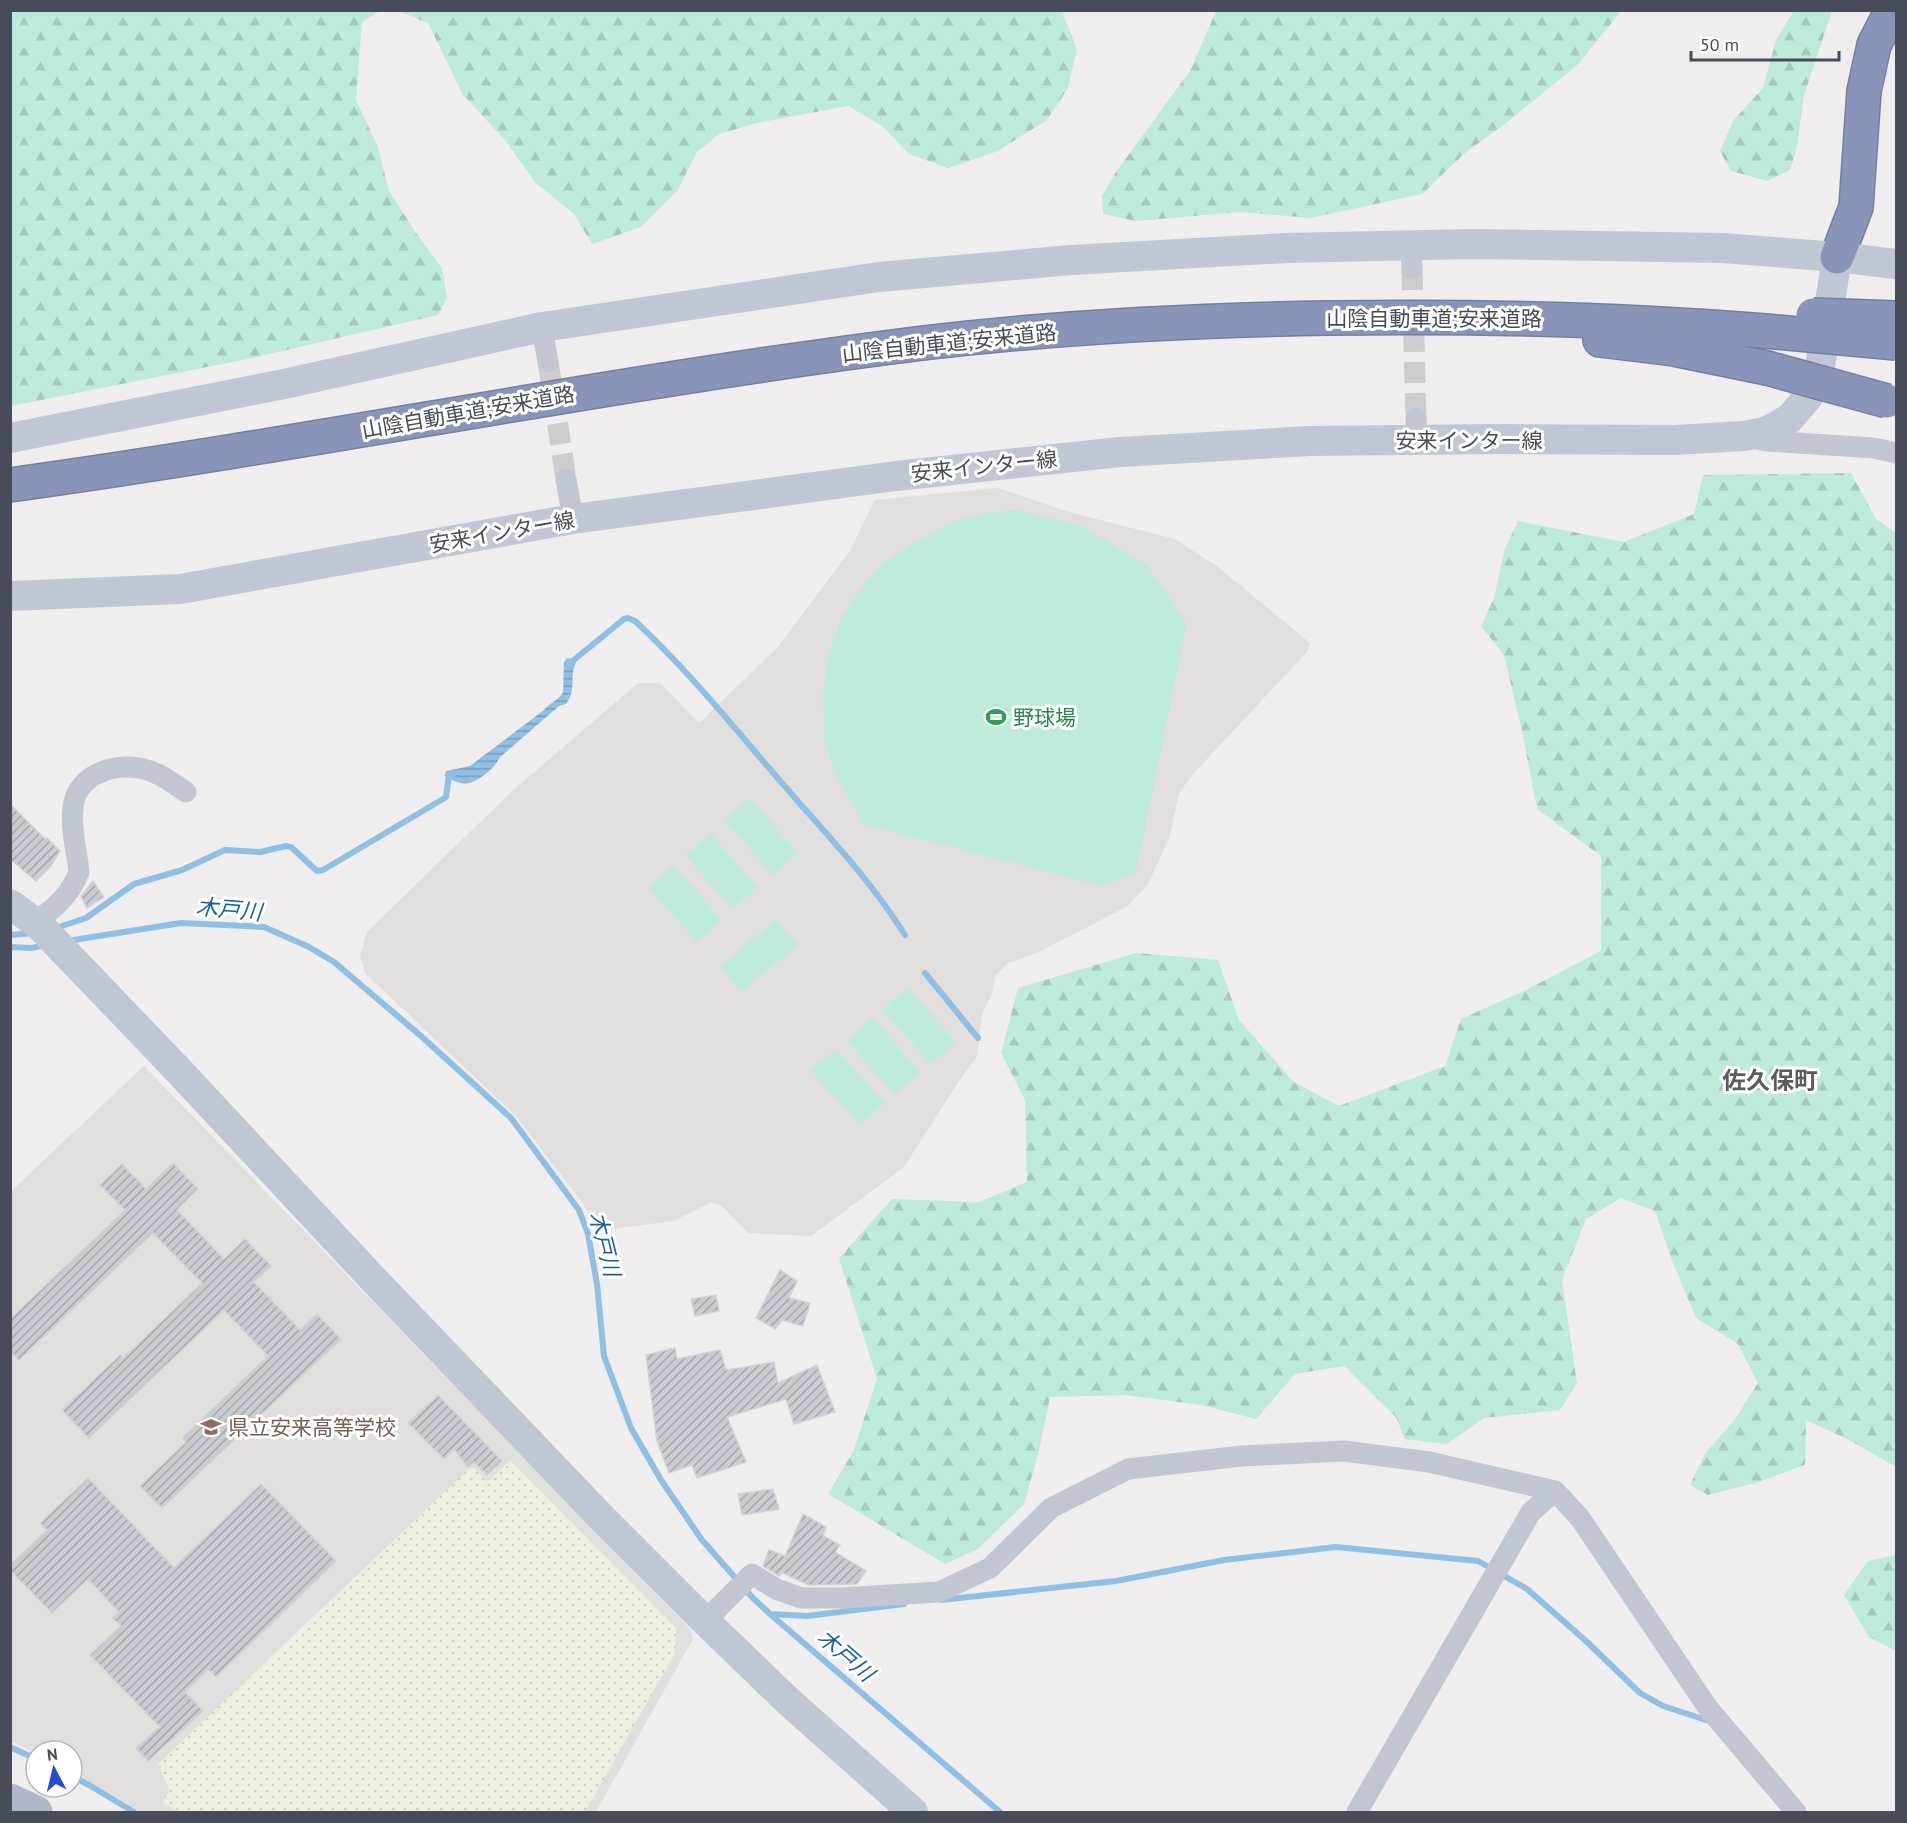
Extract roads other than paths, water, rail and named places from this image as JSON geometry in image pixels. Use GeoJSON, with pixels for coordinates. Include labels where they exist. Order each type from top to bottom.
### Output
{"type":"FeatureCollection","features":[{"type":"Feature","properties":{"kind":"highway"},"geometry":{"type":"LineString","coordinates":[[1837,257],[1835,211],[1840,102],[1857,37],[1872,10]]}},
{"type":"Feature","properties":{"kind":"highway"},"geometry":{"type":"LineString","coordinates":[[1837,257],[1856,207],[1864,91],[1874,45],[1892,10]]}},
{"type":"Feature","properties":{"kind":"highway","name":"山陰自動車道;安来道路"},"geometry":{"type":"LineString","coordinates":[[10,496],[53,485],[265,447],[666,380],[926,343],[1189,322],[1579,312],[1896,354]]}},
{"type":"Feature","properties":{"kind":"highway"},"geometry":{"type":"LineString","coordinates":[[1766,338],[1896,318]]}},
{"type":"Feature","properties":{"kind":"highway","name":"山陰自動車道;安来道路"},"geometry":{"type":"LineString","coordinates":[[10,485],[53,485],[329,448],[528,413],[769,376],[870,362],[1054,343],[1212,332],[1387,327],[1641,333],[1896,344]]}},
{"type":"Feature","properties":{"kind":"highway"},"geometry":{"type":"LineString","coordinates":[[1766,338],[1892,403]]}},
{"type":"Feature","properties":{"kind":"main road"},"geometry":{"type":"LineString","coordinates":[[10,438],[284,384],[542,327],[879,277],[1071,260],[1286,248],[1411,257],[1473,244],[1723,248],[1896,264]]}},
{"type":"Feature","properties":{"kind":"main road","name":"安来インター線"},"geometry":{"type":"LineString","coordinates":[[10,596],[180,589],[573,519],[896,476],[1120,452],[1309,441],[1416,429],[1676,440],[1744,436],[1764,432],[1790,418],[1808,397],[1820,368],[1837,257]]}},
{"type":"Feature","properties":{"kind":"main road"},"geometry":{"type":"LineString","coordinates":[[10,904],[37,923],[72,959],[592,1508],[788,1701],[913,1812]]}},
{"type":"Feature","properties":{"kind":"main road"},"geometry":{"type":"LineString","coordinates":[[10,1800],[36,1812]]}},
{"type":"Feature","properties":{"kind":"street"},"geometry":{"type":"LineString","coordinates":[[542,327],[548,362]]}},
{"type":"Feature","properties":{"kind":"street"},"geometry":{"type":"LineString","coordinates":[[1744,436],[1767,441],[1874,448],[1896,453]]}},
{"type":"Feature","properties":{"kind":"street"},"geometry":{"type":"LineString","coordinates":[[566,479],[573,519]]}},
{"type":"Feature","properties":{"kind":"street"},"geometry":{"type":"LineString","coordinates":[[37,923],[54,909],[79,872],[72,816],[73,804],[76,795],[89,779],[97,773],[113,768],[136,768],[157,774],[186,792]]}},
{"type":"Feature","properties":{"kind":"street"},"geometry":{"type":"LineString","coordinates":[[705,1621],[752,1574],[788,1594],[811,1599],[939,1592],[990,1568],[1051,1508],[1128,1469],[1231,1458],[1344,1451],[1429,1462],[1555,1491],[1580,1518],[1708,1708],[1796,1812]]}},
{"type":"Feature","properties":{"kind":"street"},"geometry":{"type":"LineString","coordinates":[[1357,1812],[1531,1512],[1555,1491]]}},
{"type":"Feature","properties":{"kind":"water"},"geometry":{"type":"Polygon","coordinates":[[[567,658],[574,659],[576,662],[571,693],[566,704],[559,706],[477,780],[463,783],[445,776],[446,771],[470,766],[560,697],[563,692],[564,662],[567,658]]]}},
{"type":"Feature","properties":{"kind":"waterway"},"geometry":{"type":"LineString","coordinates":[[569,664],[624,619],[635,621],[692,679],[846,856],[905,935]]}},
{"type":"Feature","properties":{"kind":"waterway"},"geometry":{"type":"LineString","coordinates":[[56,928],[86,918],[134,884],[182,870],[225,850],[260,852],[291,847],[317,871],[323,870],[446,797],[449,775],[453,775]]}},
{"type":"Feature","properties":{"kind":"waterway","name":"木戸川"},"geometry":{"type":"LineString","coordinates":[[67,941],[181,923],[264,927],[309,947],[334,962],[421,1036],[511,1118],[579,1210],[588,1234],[597,1284],[604,1356],[631,1428],[661,1480],[702,1540],[770,1614],[1000,1812]]}},
{"type":"Feature","properties":{"kind":"waterway"},"geometry":{"type":"LineString","coordinates":[[10,935],[34,933]]}},
{"type":"Feature","properties":{"kind":"waterway","name":"木戸川"},"geometry":{"type":"LineString","coordinates":[[10,947],[31,948],[46,945]]}},
{"type":"Feature","properties":{"kind":"waterway"},"geometry":{"type":"LineString","coordinates":[[925,973],[978,1038]]}},
{"type":"Feature","properties":{"kind":"waterway"},"geometry":{"type":"LineString","coordinates":[[941,1600],[1116,1581],[1224,1560],[1336,1547],[1478,1561],[1527,1589],[1640,1693],[1663,1706],[1706,1720]]}},
{"type":"Feature","properties":{"kind":"waterway"},"geometry":{"type":"LineString","coordinates":[[771,1614],[807,1616],[904,1604]]}},
{"type":"Feature","properties":{"kind":"waterway"},"geometry":{"type":"LineString","coordinates":[[10,1747],[24,1753]]}},
{"type":"Feature","properties":{"kind":"waterway"},"geometry":{"type":"LineString","coordinates":[[84,1782],[134,1812]]}},
{"type":"Feature","properties":{"kind":"tunnel"},"geometry":{"type":"LineString","coordinates":[[1412,269],[1416,418]]}},
{"type":"Feature","properties":{"kind":"tunnel"},"geometry":{"type":"LineString","coordinates":[[548,362],[566,479]]}},
{"type":"Feature","properties":{"kind":"place","name":"野球場"},"geometry":{"type":"Point","coordinates":[996,717]}},
{"type":"Feature","properties":{"kind":"place","name":"県立安来高等学校"},"geometry":{"type":"Point","coordinates":[211,1427]}},
{"type":"Feature","properties":{"kind":"district","name":"佐久保町"},"geometry":{"type":"Point","coordinates":[1770,1080]}}]}
